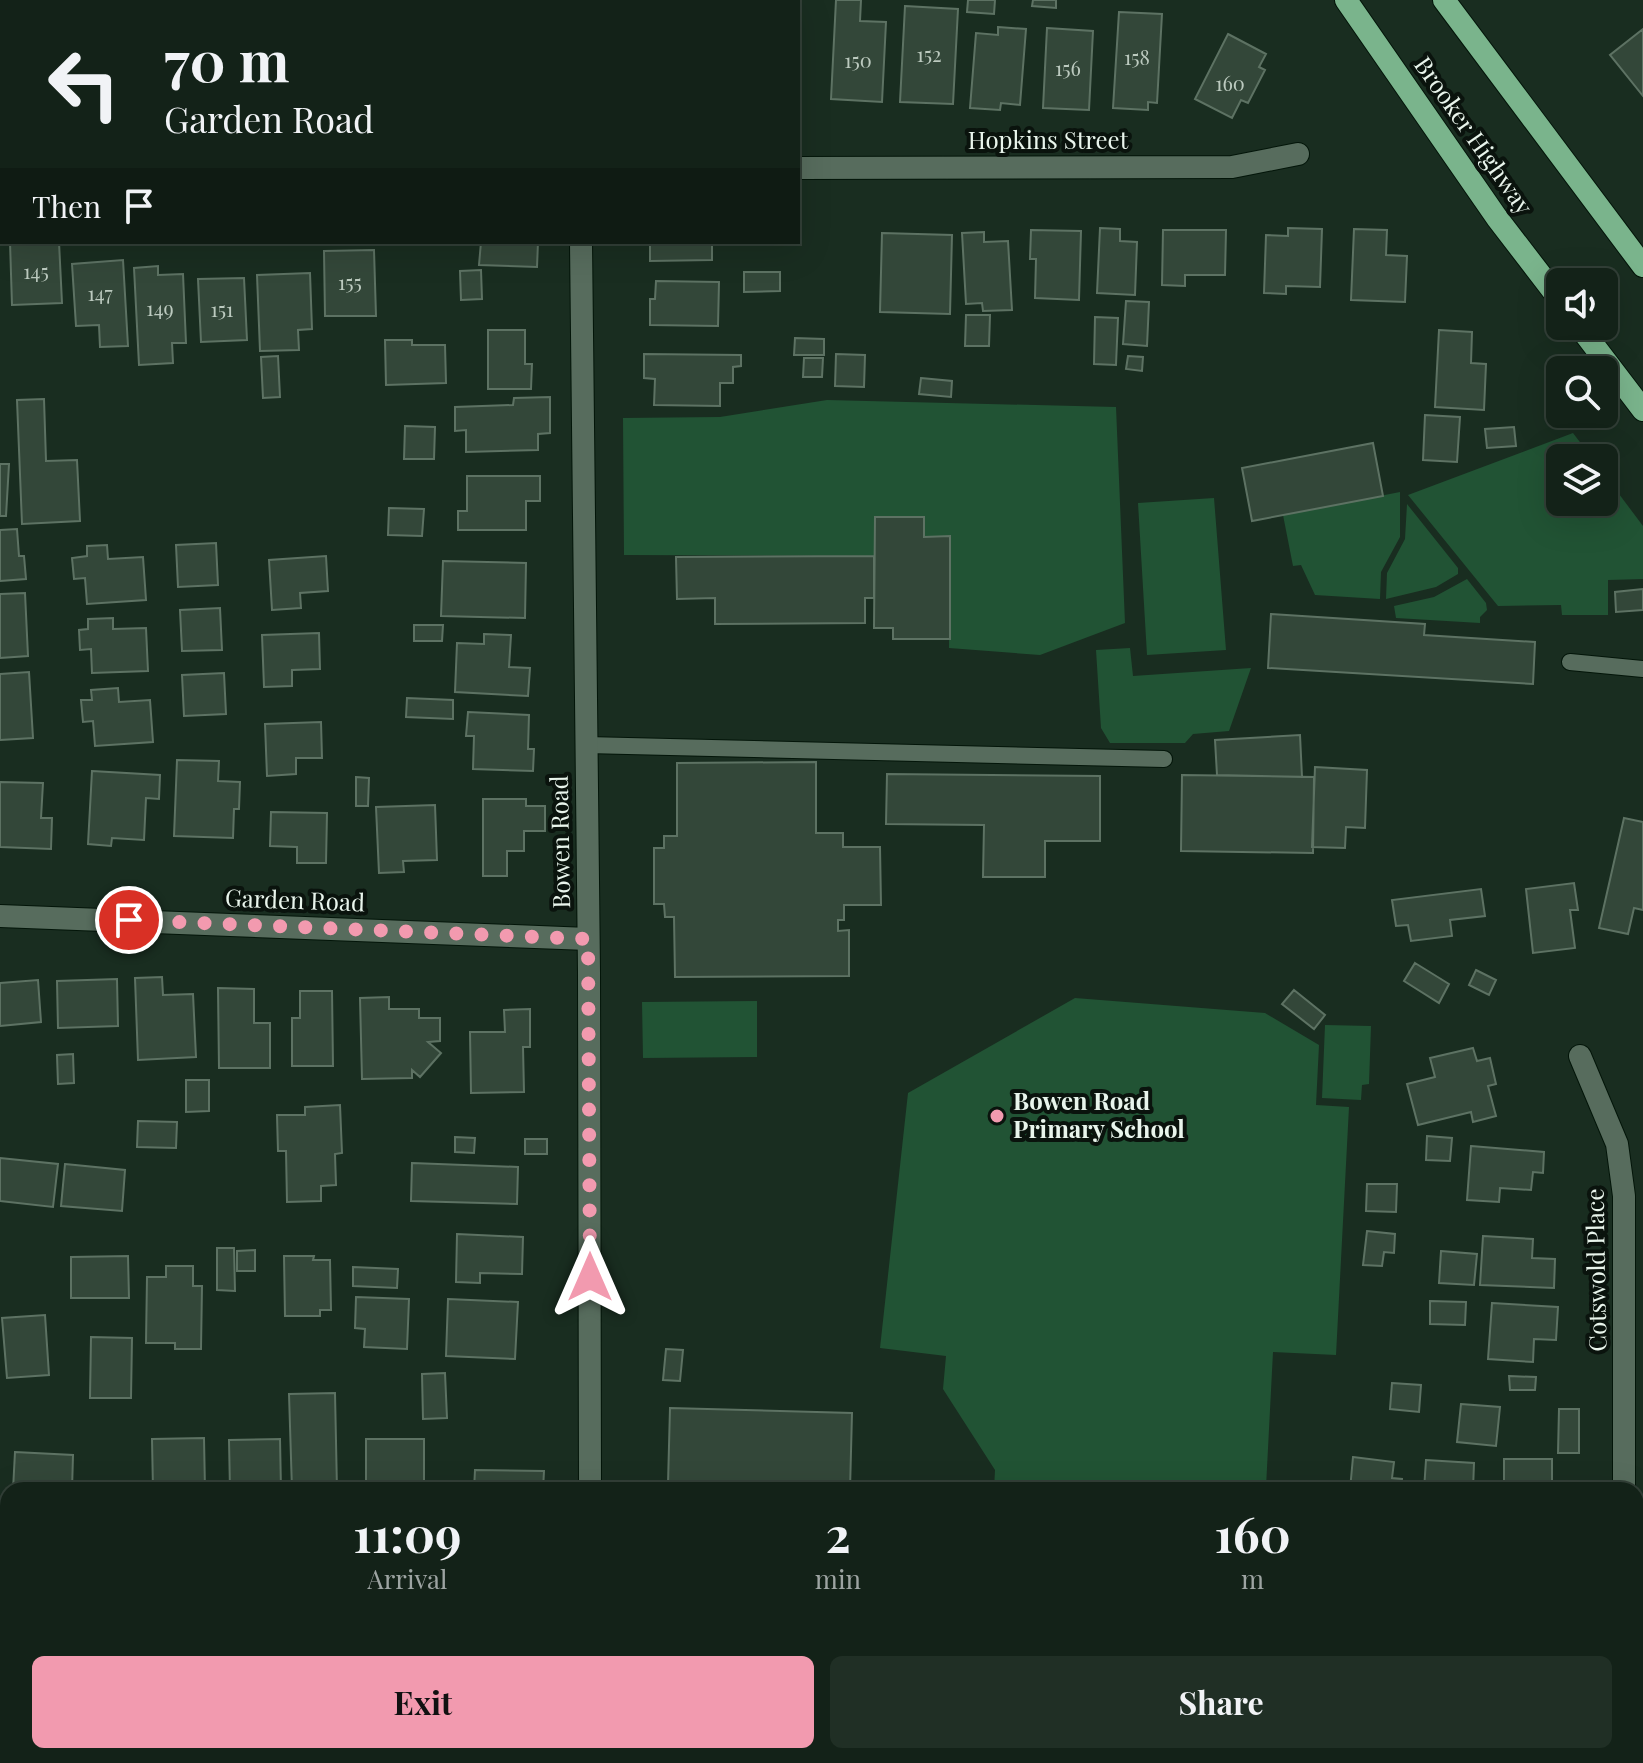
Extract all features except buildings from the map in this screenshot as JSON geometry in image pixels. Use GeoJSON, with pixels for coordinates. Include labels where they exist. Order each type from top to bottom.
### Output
{"type":"FeatureCollection","features":[{"type":"Feature","properties":{"kind":"highway","name":"Brooker Highway"},"geometry":{"type":"LineString","coordinates":[[1346,0],[1497,218],[1546,282]]}},
{"type":"Feature","properties":{"kind":"highway"},"geometry":{"type":"LineString","coordinates":[[1444,0],[1643,266]]}},
{"type":"Feature","properties":{"kind":"highway"},"geometry":{"type":"LineString","coordinates":[[1590,340],[1643,410]]}},
{"type":"Feature","properties":{"kind":"street","name":"Hopkins Street"},"geometry":{"type":"LineString","coordinates":[[800,168],[1232,167],[1298,154]]}},
{"type":"Feature","properties":{"kind":"street","name":"Bowen Road"},"geometry":{"type":"LineString","coordinates":[[581,244],[590,1482]]}},
{"type":"Feature","properties":{"kind":"street","name":"Garden Road"},"geometry":{"type":"LineString","coordinates":[[0,916],[588,939]]}},
{"type":"Feature","properties":{"kind":"street","name":"Cotswold Place"},"geometry":{"type":"LineString","coordinates":[[1580,1056],[1617,1144],[1624,1196],[1624,1482]]}},
{"type":"Feature","properties":{"kind":"lane"},"geometry":{"type":"LineString","coordinates":[[1570,662],[1643,669]]}},
{"type":"Feature","properties":{"kind":"lane"},"geometry":{"type":"LineString","coordinates":[[586,745],[1164,759]]}},
{"type":"Feature","properties":{"kind":"green space"},"geometry":{"type":"Polygon","coordinates":[[[827,400],[1116,407],[1125,623],[1040,655],[949,648],[950,537],[924,537],[923,517],[875,517],[874,556],[624,555],[623,418],[720,417],[827,400]]]}},
{"type":"Feature","properties":{"kind":"green space"},"geometry":{"type":"Polygon","coordinates":[[[1573,433],[1581,444],[1546,444],[1546,516],[1618,516],[1618,493],[1643,526],[1643,579],[1608,580],[1608,615],[1562,615],[1561,605],[1498,606],[1408,495],[1573,433]]]}},
{"type":"Feature","properties":{"kind":"green space"},"geometry":{"type":"Polygon","coordinates":[[[1400,492],[1400,537],[1381,572],[1380,599],[1315,595],[1301,565],[1293,566],[1283,515],[1400,492]]]}},
{"type":"Feature","properties":{"kind":"green space"},"geometry":{"type":"Polygon","coordinates":[[[1214,498],[1226,650],[1147,655],[1138,503],[1214,498]]]}},
{"type":"Feature","properties":{"kind":"green space"},"geometry":{"type":"Polygon","coordinates":[[[1407,504],[1458,568],[1458,574],[1436,587],[1386,599],[1387,573],[1405,539],[1407,504]]]}},
{"type":"Feature","properties":{"kind":"green space"},"geometry":{"type":"Polygon","coordinates":[[[1467,579],[1486,603],[1487,610],[1480,617],[1480,623],[1396,618],[1394,606],[1434,597],[1467,579]]]}},
{"type":"Feature","properties":{"kind":"green space"},"geometry":{"type":"Polygon","coordinates":[[[1130,648],[1133,676],[1251,668],[1229,731],[1193,734],[1185,743],[1110,743],[1101,728],[1096,650],[1130,648]]]}},
{"type":"Feature","properties":{"kind":"green space"},"geometry":{"type":"Polygon","coordinates":[[[1075,998],[1265,1013],[1319,1045],[1316,1105],[1349,1107],[1336,1355],[1273,1352],[1266,1482],[994,1482],[995,1470],[943,1389],[946,1356],[880,1348],[908,1093],[1075,998]]]}},
{"type":"Feature","properties":{"kind":"green space"},"geometry":{"type":"Polygon","coordinates":[[[757,1001],[757,1057],[643,1058],[642,1002],[757,1001]]]}},
{"type":"Feature","properties":{"kind":"green space"},"geometry":{"type":"Polygon","coordinates":[[[1325,1025],[1371,1026],[1369,1084],[1362,1085],[1361,1100],[1322,1098],[1325,1025]]]}},
{"type":"Feature","properties":{"kind":"place","name":"Bowen Road Primary School"},"geometry":{"type":"Point","coordinates":[997,1116]}},
{"type":"Feature","properties":{"kind":"route"},"geometry":{"type":"LineString","coordinates":[[129,920],[588,939],[590,1277]]}}]}
